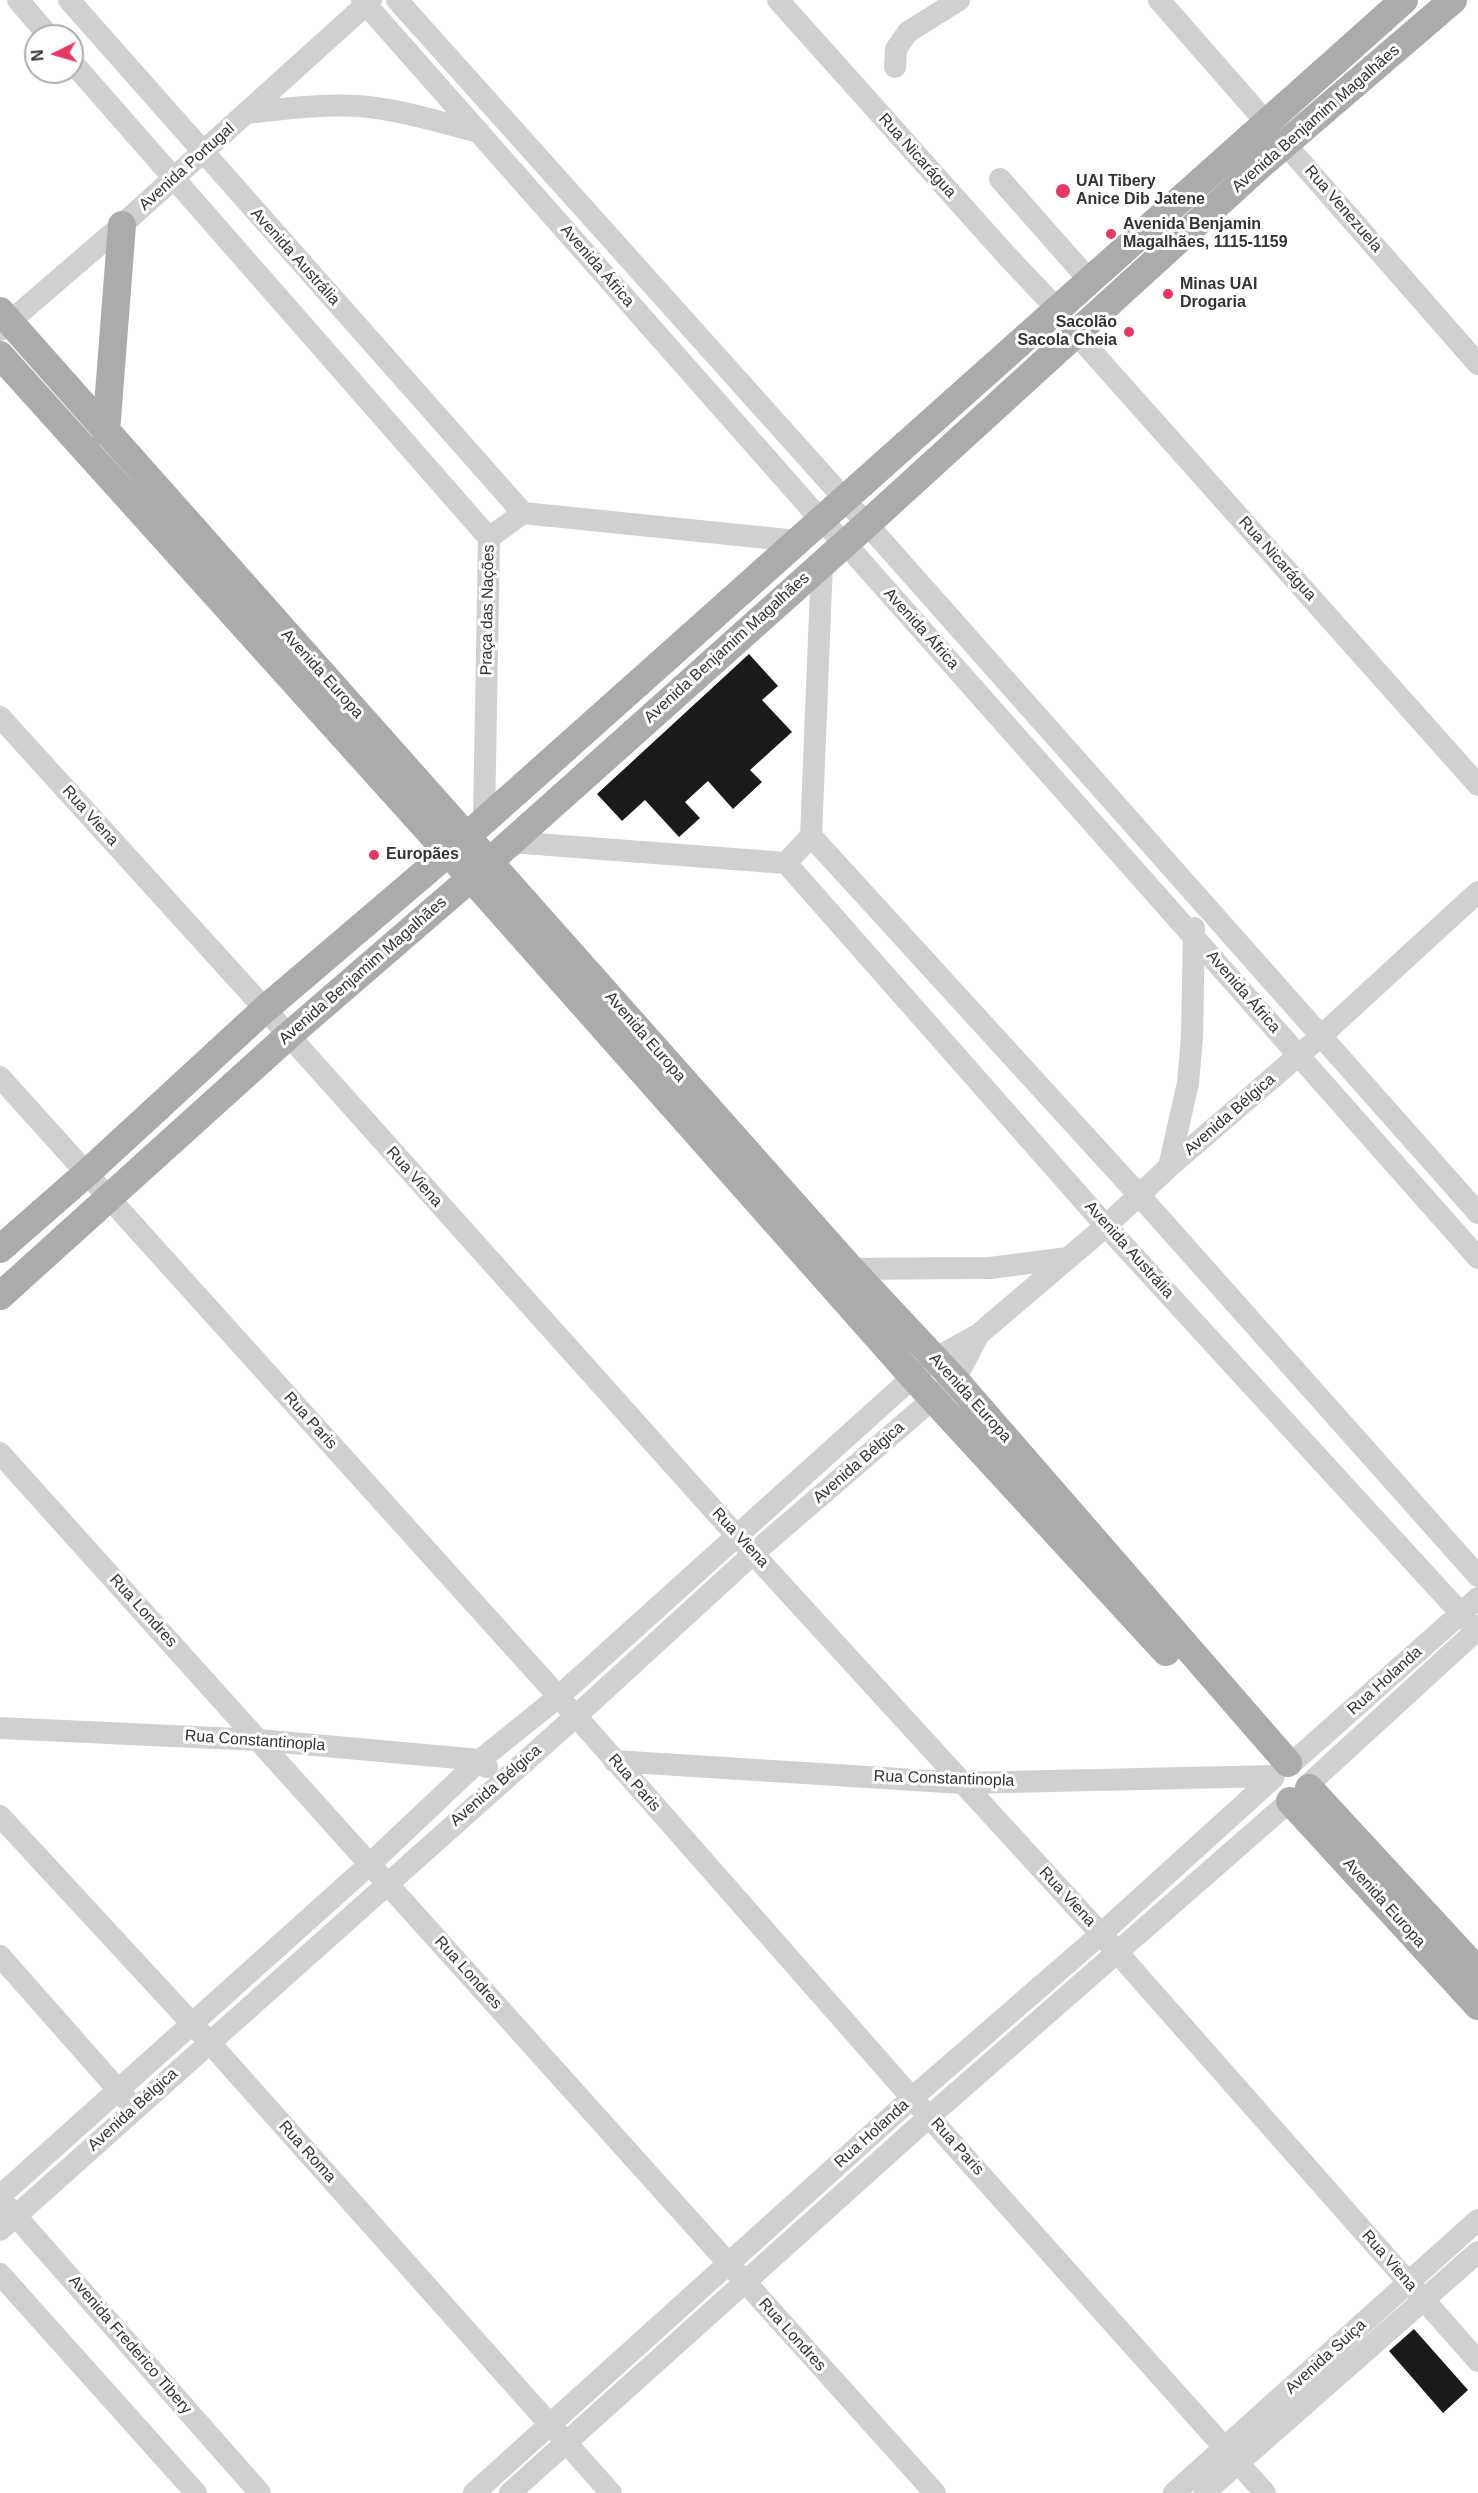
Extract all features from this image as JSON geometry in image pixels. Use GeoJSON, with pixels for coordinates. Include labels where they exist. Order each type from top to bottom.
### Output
{"type":"FeatureCollection","features":[{"type":"Feature","properties":{"kind":"main road","name":"Avenida Benjamim Magalhães"},"geometry":{"type":"LineString","coordinates":[[0,1249],[88,1172],[265,1009],[466,836],[1404,0]]}},
{"type":"Feature","properties":{"kind":"main road","name":"Avenida Benjamim Magalhães"},"geometry":{"type":"LineString","coordinates":[[0,1296],[288,1036],[490,860],[844,542],[867,524],[1287,144],[1454,0]]}},
{"type":"Feature","properties":{"kind":"main road"},"geometry":{"type":"LineString","coordinates":[[106,432],[122,225]]}},
{"type":"Feature","properties":{"kind":"main road","name":"Avenida Europa"},"geometry":{"type":"LineString","coordinates":[[3,321],[106,432],[466,836]]}},
{"type":"Feature","properties":{"kind":"main road","name":"Avenida Europa"},"geometry":{"type":"LineString","coordinates":[[0,355],[490,860],[852,1270],[955,1380],[1478,2006]]}},
{"type":"Feature","properties":{"kind":"main road"},"geometry":{"type":"LineString","coordinates":[[593,722],[614,749]]}},
{"type":"Feature","properties":{"kind":"main road","name":"Avenida Europa"},"geometry":{"type":"LineString","coordinates":[[490,860],[815,1265],[913,1377],[1289,1780],[1478,1971]]}},
{"type":"Feature","properties":{"kind":"street"},"geometry":{"type":"LineString","coordinates":[[18,0],[39,24]]}},
{"type":"Feature","properties":{"kind":"street","name":"Avenida Austrália"},"geometry":{"type":"LineString","coordinates":[[69,0],[523,513]]}},
{"type":"Feature","properties":{"kind":"street","name":"Avenida África"},"geometry":{"type":"LineString","coordinates":[[397,0],[842,499],[867,524],[1478,1213]]}},
{"type":"Feature","properties":{"kind":"street","name":"Rua Nicarágua"},"geometry":{"type":"LineString","coordinates":[[778,0],[1007,256],[1058,309]]}},
{"type":"Feature","properties":{"kind":"street"},"geometry":{"type":"LineString","coordinates":[[894,67],[896,49],[908,32],[959,0]]}},
{"type":"Feature","properties":{"kind":"street","name":"Rua Venezuela"},"geometry":{"type":"LineString","coordinates":[[1159,0],[1478,364]]}},
{"type":"Feature","properties":{"kind":"street","name":"Avenida Portugal"},"geometry":{"type":"LineString","coordinates":[[3,321],[122,225],[367,1]]}},
{"type":"Feature","properties":{"kind":"street","name":"Avenida África"},"geometry":{"type":"LineString","coordinates":[[367,1],[821,520],[844,542],[1194,935],[1478,1258]]}},
{"type":"Feature","properties":{"kind":"street"},"geometry":{"type":"LineString","coordinates":[[84,76],[489,538]]}},
{"type":"Feature","properties":{"kind":"street"},"geometry":{"type":"LineString","coordinates":[[247,113],[295,108],[356,106],[400,112],[480,132]]}},
{"type":"Feature","properties":{"kind":"street"},"geometry":{"type":"LineString","coordinates":[[1000,179],[1090,281]]}},
{"type":"Feature","properties":{"kind":"street","name":"Rua Nicarágua"},"geometry":{"type":"LineString","coordinates":[[1076,334],[1478,785]]}},
{"type":"Feature","properties":{"kind":"street"},"geometry":{"type":"LineString","coordinates":[[523,513],[796,541]]}},
{"type":"Feature","properties":{"kind":"street","name":"Praça das Nações"},"geometry":{"type":"LineString","coordinates":[[466,836],[489,538],[523,513]]}},
{"type":"Feature","properties":{"kind":"street"},"geometry":{"type":"LineString","coordinates":[[490,860],[786,863],[811,836],[822,564]]}},
{"type":"Feature","properties":{"kind":"street","name":"Rua Viena"},"geometry":{"type":"LineString","coordinates":[[0,717],[736,1535],[1101,1934],[1478,2361]]}},
{"type":"Feature","properties":{"kind":"street"},"geometry":{"type":"LineString","coordinates":[[1066,792],[1087,773]]}},
{"type":"Feature","properties":{"kind":"street"},"geometry":{"type":"LineString","coordinates":[[811,836],[1139,1196],[1478,1576]]}},
{"type":"Feature","properties":{"kind":"street","name":"Avenida Austrália"},"geometry":{"type":"LineString","coordinates":[[786,863],[1106,1226],[1477,1630]]}},
{"type":"Feature","properties":{"kind":"street","name":"Avenida Bélgica"},"geometry":{"type":"LineString","coordinates":[[0,2197],[370,1864],[480,1760],[557,1698],[913,1377],[934,1359],[979,1334],[1106,1226],[1169,1167],[1321,1036],[1478,892]]}},
{"type":"Feature","properties":{"kind":"street"},"geometry":{"type":"LineString","coordinates":[[1169,1167],[1188,1083],[1192,1037],[1194,893]]}},
{"type":"Feature","properties":{"kind":"street","name":"Rua Paris"},"geometry":{"type":"LineString","coordinates":[[0,1077],[88,1172],[557,1698],[576,1716],[912,2098],[1265,2493]]}},
{"type":"Feature","properties":{"kind":"street"},"geometry":{"type":"LineString","coordinates":[[815,1265],[852,1270],[990,1268],[1068,1258]]}},
{"type":"Feature","properties":{"kind":"street","name":"Avenida Bélgica"},"geometry":{"type":"LineString","coordinates":[[8,2223],[387,1882],[576,1716],[754,1553],[955,1380],[979,1334]]}},
{"type":"Feature","properties":{"kind":"street","name":"Rua Londres"},"geometry":{"type":"LineString","coordinates":[[0,1453],[935,2493]]}},
{"type":"Feature","properties":{"kind":"street","name":"Rua Holanda"},"geometry":{"type":"LineString","coordinates":[[510,2493],[930,2116],[1117,1952],[1289,1780],[1478,1598]]}},
{"type":"Feature","properties":{"kind":"street","name":"Rua Holanda"},"geometry":{"type":"LineString","coordinates":[[474,2493],[912,2098],[1101,1934],[1477,1630]]}},
{"type":"Feature","properties":{"kind":"street","name":"Rua Constantinopla"},"geometry":{"type":"LineString","coordinates":[[0,1728],[259,1740],[480,1760]]}},
{"type":"Feature","properties":{"kind":"street"},"geometry":{"type":"LineString","coordinates":[[480,1760],[501,1781]]}},
{"type":"Feature","properties":{"kind":"street","name":"Rua Constantinopla"},"geometry":{"type":"LineString","coordinates":[[614,1761],[962,1783],[1289,1780]]}},
{"type":"Feature","properties":{"kind":"street","name":"Rua Roma"},"geometry":{"type":"LineString","coordinates":[[0,1816],[209,2042],[611,2493]]}},
{"type":"Feature","properties":{"kind":"street"},"geometry":{"type":"LineString","coordinates":[[0,1956],[135,2109]]}},
{"type":"Feature","properties":{"kind":"street","name":"Avenida Frederico Tibery"},"geometry":{"type":"LineString","coordinates":[[0,2197],[8,2223],[260,2493]]}},
{"type":"Feature","properties":{"kind":"street","name":"Avenida Suiça"},"geometry":{"type":"LineString","coordinates":[[1174,2493],[1232,2455],[1416,2291],[1478,2220]]}},
{"type":"Feature","properties":{"kind":"street","name":"Avenida Suiça"},"geometry":{"type":"LineString","coordinates":[[1416,2291],[1478,2252]]}},
{"type":"Feature","properties":{"kind":"street"},"geometry":{"type":"LineString","coordinates":[[0,2274],[196,2493]]}},
{"type":"Feature","properties":{"kind":"street","name":"Avenida Suiça"},"geometry":{"type":"LineString","coordinates":[[1204,2493],[1232,2455]]}},
{"type":"Feature","properties":{"kind":"building"},"geometry":{"type":"Polygon","coordinates":[[[749,654],[778,686],[762,700],[792,732],[750,770],[762,782],[733,809],[708,781],[685,802],[700,818],[679,837],[645,800],[622,821],[597,794],[749,654]]]}},
{"type":"Feature","properties":{"kind":"building"},"geometry":{"type":"Polygon","coordinates":[[[1414,2329],[1468,2390],[1443,2413],[1389,2351],[1414,2329]]]}},
{"type":"Feature","properties":{"kind":"place","name":"UAI Tibery Anice Dib Jatene"},"geometry":{"type":"Point","coordinates":[1063,191]}},
{"type":"Feature","properties":{"kind":"place","name":"Avenida Benjamin Magalhães, 1115-1159"},"geometry":{"type":"Point","coordinates":[1111,234]}},
{"type":"Feature","properties":{"kind":"place","name":"Minas UAI Drogaria"},"geometry":{"type":"Point","coordinates":[1168,294]}},
{"type":"Feature","properties":{"kind":"place","name":"Sacolão Sacola Cheia"},"geometry":{"type":"Point","coordinates":[1129,332]}},
{"type":"Feature","properties":{"kind":"place","name":"Europães"},"geometry":{"type":"Point","coordinates":[374,855]}}]}
